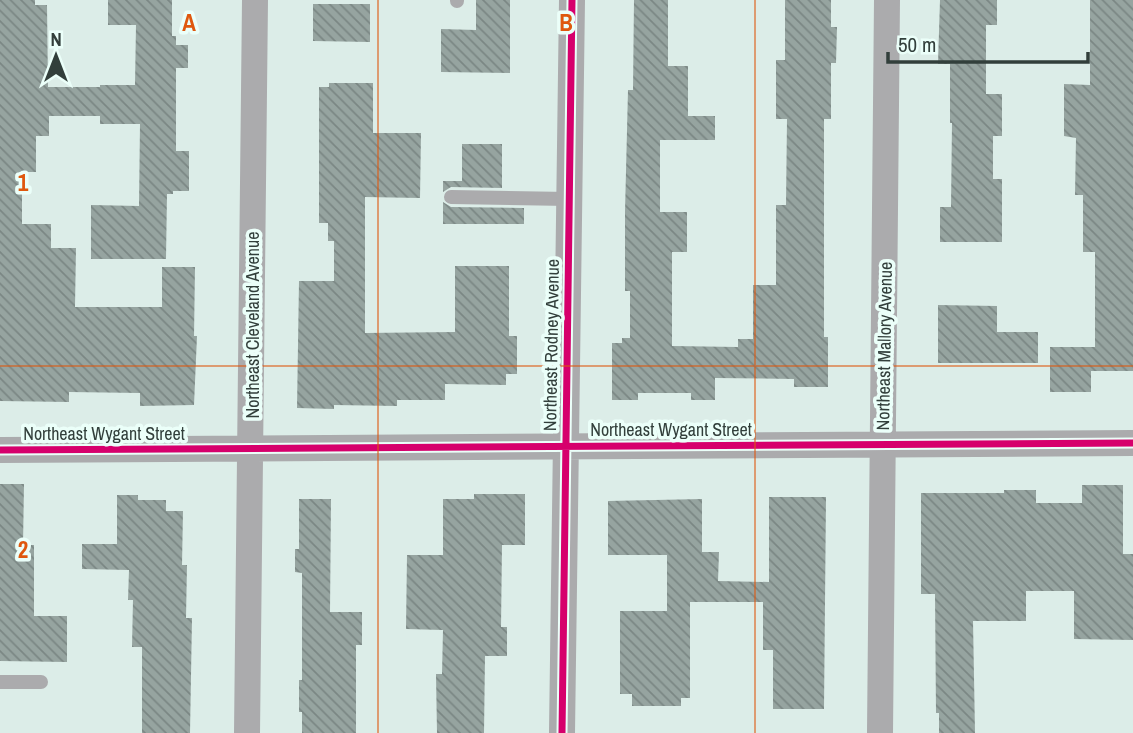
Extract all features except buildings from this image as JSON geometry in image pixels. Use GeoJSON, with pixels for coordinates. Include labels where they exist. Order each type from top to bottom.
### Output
{"type":"FeatureCollection","features":[{"type":"Feature","properties":{"kind":"street","name":"Northeast Cleveland Avenue"},"geometry":{"type":"LineString","coordinates":[[247,733],[255,0]]}},
{"type":"Feature","properties":{"kind":"street","name":"Northeast Rodney Avenue"},"geometry":{"type":"LineString","coordinates":[[562,733],[572,0]]}},
{"type":"Feature","properties":{"kind":"street","name":"Northeast Mallory Avenue"},"geometry":{"type":"LineString","coordinates":[[880,733],[887,0]]}},
{"type":"Feature","properties":{"kind":"street","name":"Northeast Wygant Street"},"geometry":{"type":"LineString","coordinates":[[0,450],[1133,443]]}},
{"type":"Feature","properties":{"kind":"lane"},"geometry":{"type":"LineString","coordinates":[[451,197],[569,199]]}},
{"type":"Feature","properties":{"kind":"lane"},"geometry":{"type":"LineString","coordinates":[[0,682],[41,682]]}},
{"type":"Feature","properties":{"kind":"cycle path"},"geometry":{"type":"LineString","coordinates":[[562,733],[572,0]]}},
{"type":"Feature","properties":{"kind":"cycle path"},"geometry":{"type":"LineString","coordinates":[[0,450],[1133,443]]}}]}
